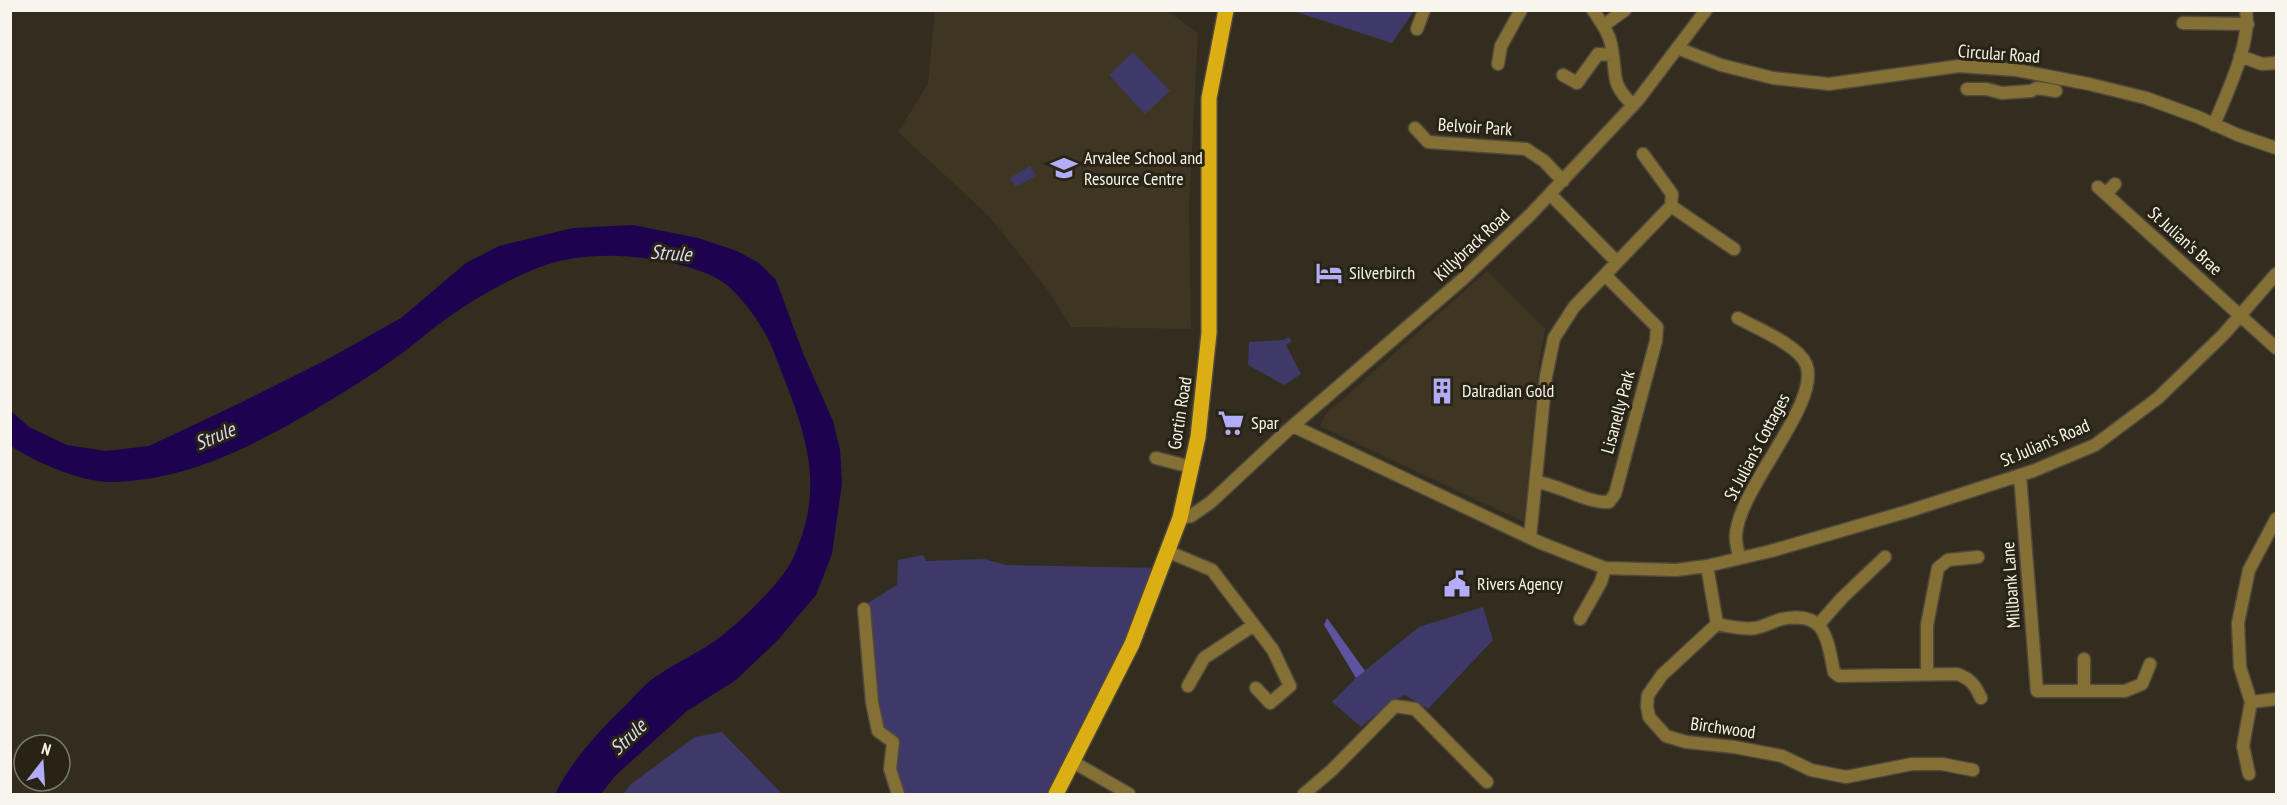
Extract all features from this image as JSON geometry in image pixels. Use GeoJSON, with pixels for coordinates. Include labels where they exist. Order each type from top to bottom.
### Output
{"type":"FeatureCollection","features":[{"type":"Feature","properties":{"kind":"main road","name":"Gortin Road"},"geometry":{"type":"LineString","coordinates":[[1056,795],[1132,644],[1180,518],[1198,437],[1209,333],[1209,98],[1226,10]]}},
{"type":"Feature","properties":{"kind":"street"},"geometry":{"type":"LineString","coordinates":[[1417,29],[1424,10]]}},
{"type":"Feature","properties":{"kind":"street"},"geometry":{"type":"LineString","coordinates":[[1498,64],[1501,45],[1521,10]]}},
{"type":"Feature","properties":{"kind":"street"},"geometry":{"type":"LineString","coordinates":[[1593,10],[1604,25],[1612,48],[1614,76],[1621,94],[1633,105]]}},
{"type":"Feature","properties":{"kind":"street"},"geometry":{"type":"LineString","coordinates":[[1604,25],[1625,10]]}},
{"type":"Feature","properties":{"kind":"street","name":"Killybrack Road"},"geometry":{"type":"LineString","coordinates":[[1180,518],[1191,516],[1210,502],[1293,426],[1464,278],[1563,181],[1633,105],[1706,10]]}},
{"type":"Feature","properties":{"kind":"street"},"geometry":{"type":"LineString","coordinates":[[2214,125],[2246,40],[2248,24],[2246,10]]}},
{"type":"Feature","properties":{"kind":"street"},"geometry":{"type":"LineString","coordinates":[[2183,23],[2248,24]]}},
{"type":"Feature","properties":{"kind":"street","name":"Circular Road"},"geometry":{"type":"LineString","coordinates":[[1677,48],[1721,65],[1773,78],[1829,84],[1959,66],[2016,70],[2146,98],[2277,148]]}},
{"type":"Feature","properties":{"kind":"street"},"geometry":{"type":"LineString","coordinates":[[1563,75],[1577,83],[1598,54],[1613,55]]}},
{"type":"Feature","properties":{"kind":"street"},"geometry":{"type":"LineString","coordinates":[[2240,57],[2262,64],[2277,63]]}},
{"type":"Feature","properties":{"kind":"street"},"geometry":{"type":"LineString","coordinates":[[2016,70],[2017,92]]}},
{"type":"Feature","properties":{"kind":"street"},"geometry":{"type":"LineString","coordinates":[[1967,89],[1986,89],[2002,93],[2031,92],[2037,88],[2056,91]]}},
{"type":"Feature","properties":{"kind":"street","name":"Belvoir Park"},"geometry":{"type":"LineString","coordinates":[[1414,128],[1428,142],[1526,149],[1544,161],[1563,181]]}},
{"type":"Feature","properties":{"kind":"street"},"geometry":{"type":"LineString","coordinates":[[1530,537],[1546,376],[1554,338],[1574,307],[1671,206],[1672,194],[1643,154]]}},
{"type":"Feature","properties":{"kind":"street","name":"St Julian's Brae"},"geometry":{"type":"LineString","coordinates":[[2115,184],[2102,190],[2277,348]]}},
{"type":"Feature","properties":{"kind":"street"},"geometry":{"type":"LineString","coordinates":[[1550,194],[1617,262]]}},
{"type":"Feature","properties":{"kind":"street"},"geometry":{"type":"LineString","coordinates":[[1671,206],[1734,249]]}},
{"type":"Feature","properties":{"kind":"street","name":"St Julian's Road"},"geometry":{"type":"LineString","coordinates":[[1605,568],[1676,570],[1707,566],[1771,551],[2020,476],[2095,445],[2158,398],[2242,315],[2277,274]]}},
{"type":"Feature","properties":{"kind":"street","name":"Lisanelly Park"},"geometry":{"type":"LineString","coordinates":[[1536,482],[1553,484],[1598,503],[1609,502],[1615,494],[1658,327],[1605,275]]}},
{"type":"Feature","properties":{"kind":"street","name":"St Julian's Cottages"},"geometry":{"type":"LineString","coordinates":[[1738,318],[1793,348],[1806,362],[1809,381],[1802,405],[1773,451],[1744,507],[1736,534],[1739,557]]}},
{"type":"Feature","properties":{"kind":"street"},"geometry":{"type":"LineString","coordinates":[[1293,426],[1530,537],[1605,568],[1601,582],[1580,618]]}},
{"type":"Feature","properties":{"kind":"street"},"geometry":{"type":"LineString","coordinates":[[1156,458],[1191,467]]}},
{"type":"Feature","properties":{"kind":"street","name":"Millbank Lane"},"geometry":{"type":"LineString","coordinates":[[2020,476],[2037,691],[2084,691]]}},
{"type":"Feature","properties":{"kind":"street"},"geometry":{"type":"LineString","coordinates":[[2250,774],[2243,746],[2251,702],[2240,667],[2238,623],[2249,570],[2277,519]]}},
{"type":"Feature","properties":{"kind":"street"},"geometry":{"type":"LineString","coordinates":[[1168,552],[1212,570],[1273,650],[1290,686],[1270,704],[1256,688]]}},
{"type":"Feature","properties":{"kind":"street"},"geometry":{"type":"LineString","coordinates":[[1820,624],[1842,598],[1885,557]]}},
{"type":"Feature","properties":{"kind":"street"},"geometry":{"type":"LineString","coordinates":[[1926,674],[1927,625],[1938,568],[1948,560],[1978,557]]}},
{"type":"Feature","properties":{"kind":"street"},"geometry":{"type":"LineString","coordinates":[[1707,566],[1717,624],[1737,628],[1755,628],[1781,619],[1797,617],[1810,619],[1820,624],[1826,634],[1834,672],[1839,676],[1957,674],[1967,678],[1975,685],[1981,699]]}},
{"type":"Feature","properties":{"kind":"street"},"geometry":{"type":"LineString","coordinates":[[864,609],[870,692],[878,730],[892,742],[890,769],[897,795]]}},
{"type":"Feature","properties":{"kind":"street","name":"Birchwood"},"geometry":{"type":"LineString","coordinates":[[1717,624],[1662,675],[1648,695],[1649,717],[1666,736],[1686,742],[1734,747],[1782,756],[1811,770],[1846,777],[1912,764],[1942,764],[1973,770]]}},
{"type":"Feature","properties":{"kind":"street"},"geometry":{"type":"LineString","coordinates":[[1188,686],[1204,658],[1254,625]]}},
{"type":"Feature","properties":{"kind":"street"},"geometry":{"type":"LineString","coordinates":[[2084,659],[2084,691],[2125,691],[2142,684],[2150,664]]}},
{"type":"Feature","properties":{"kind":"street"},"geometry":{"type":"LineString","coordinates":[[2251,702],[2277,699]]}},
{"type":"Feature","properties":{"kind":"street"},"geometry":{"type":"LineString","coordinates":[[1304,795],[1395,706],[1415,709],[1487,782]]}},
{"type":"Feature","properties":{"kind":"street"},"geometry":{"type":"LineString","coordinates":[[1073,762],[1129,795]]}},
{"type":"Feature","properties":{"kind":"shaded area","name":"Arvalee School and Resource Centre"},"geometry":{"type":"Polygon","coordinates":[[[935,11],[1167,11],[1198,33],[1189,205],[1191,329],[1071,327],[1050,293],[989,216],[898,132],[928,84],[935,11]]]}},
{"type":"Feature","properties":{"kind":"shaded area"},"geometry":{"type":"Polygon","coordinates":[[[1293,11],[1414,11],[1392,43],[1293,11]]]}},
{"type":"Feature","properties":{"kind":"shaded area"},"geometry":{"type":"Polygon","coordinates":[[[1133,52],[1170,91],[1145,114],[1109,75],[1133,52]]]}},
{"type":"Feature","properties":{"kind":"shaded area"},"geometry":{"type":"Polygon","coordinates":[[[1030,166],[1036,176],[1016,187],[1010,178],[1030,166]]]}},
{"type":"Feature","properties":{"kind":"shaded area"},"geometry":{"type":"Polygon","coordinates":[[[1487,271],[1545,329],[1539,363],[1524,522],[1320,426],[1325,415],[1487,271]]]}},
{"type":"Feature","properties":{"kind":"shaded area"},"geometry":{"type":"Polygon","coordinates":[[[1289,337],[1292,341],[1286,345],[1301,374],[1284,385],[1248,365],[1249,342],[1283,340],[1289,337]]]}},
{"type":"Feature","properties":{"kind":"shaded area"},"geometry":{"type":"Polygon","coordinates":[[[923,555],[926,561],[984,559],[1006,565],[1162,568],[1056,794],[903,794],[881,728],[868,603],[897,585],[898,560],[923,555]]]}},
{"type":"Feature","properties":{"kind":"shaded area"},"geometry":{"type":"Polygon","coordinates":[[[1483,607],[1493,640],[1428,709],[1405,695],[1392,701],[1361,727],[1332,702],[1357,677],[1419,627],[1483,607]]]}},
{"type":"Feature","properties":{"kind":"shaded area"},"geometry":{"type":"Polygon","coordinates":[[[1327,618],[1365,671],[1356,678],[1324,625],[1327,618]]]}},
{"type":"Feature","properties":{"kind":"shaded area"},"geometry":{"type":"Polygon","coordinates":[[[722,732],[782,794],[623,794],[631,784],[695,737],[722,732]]]}},
{"type":"Feature","properties":{"kind":"water","name":"Strule"},"geometry":{"type":"Polygon","coordinates":[[[633,225],[698,238],[737,251],[759,263],[776,280],[803,353],[833,421],[840,450],[842,483],[832,554],[816,595],[777,641],[736,680],[687,711],[615,776],[601,794],[555,794],[586,747],[644,686],[721,637],[770,591],[797,550],[808,511],[809,465],[792,399],[761,327],[741,299],[722,281],[681,265],[646,258],[592,256],[540,267],[468,304],[379,369],[288,425],[240,450],[164,476],[110,482],[86,479],[59,470],[11,446],[11,411],[29,427],[67,445],[106,451],[149,446],[328,359],[401,318],[466,263],[499,246],[573,228],[633,225]]]}},
{"type":"Feature","properties":{"kind":"place","name":"Arvalee School and Resource Centre"},"geometry":{"type":"Point","coordinates":[1064,168]}},
{"type":"Feature","properties":{"kind":"place","name":"Silverbirch"},"geometry":{"type":"Point","coordinates":[1329,273]}},
{"type":"Feature","properties":{"kind":"place","name":"Dalradian Gold"},"geometry":{"type":"Point","coordinates":[1442,391]}},
{"type":"Feature","properties":{"kind":"place","name":"Spar"},"geometry":{"type":"Point","coordinates":[1231,423]}},
{"type":"Feature","properties":{"kind":"place","name":"Rivers Agency"},"geometry":{"type":"Point","coordinates":[1457,584]}}]}
